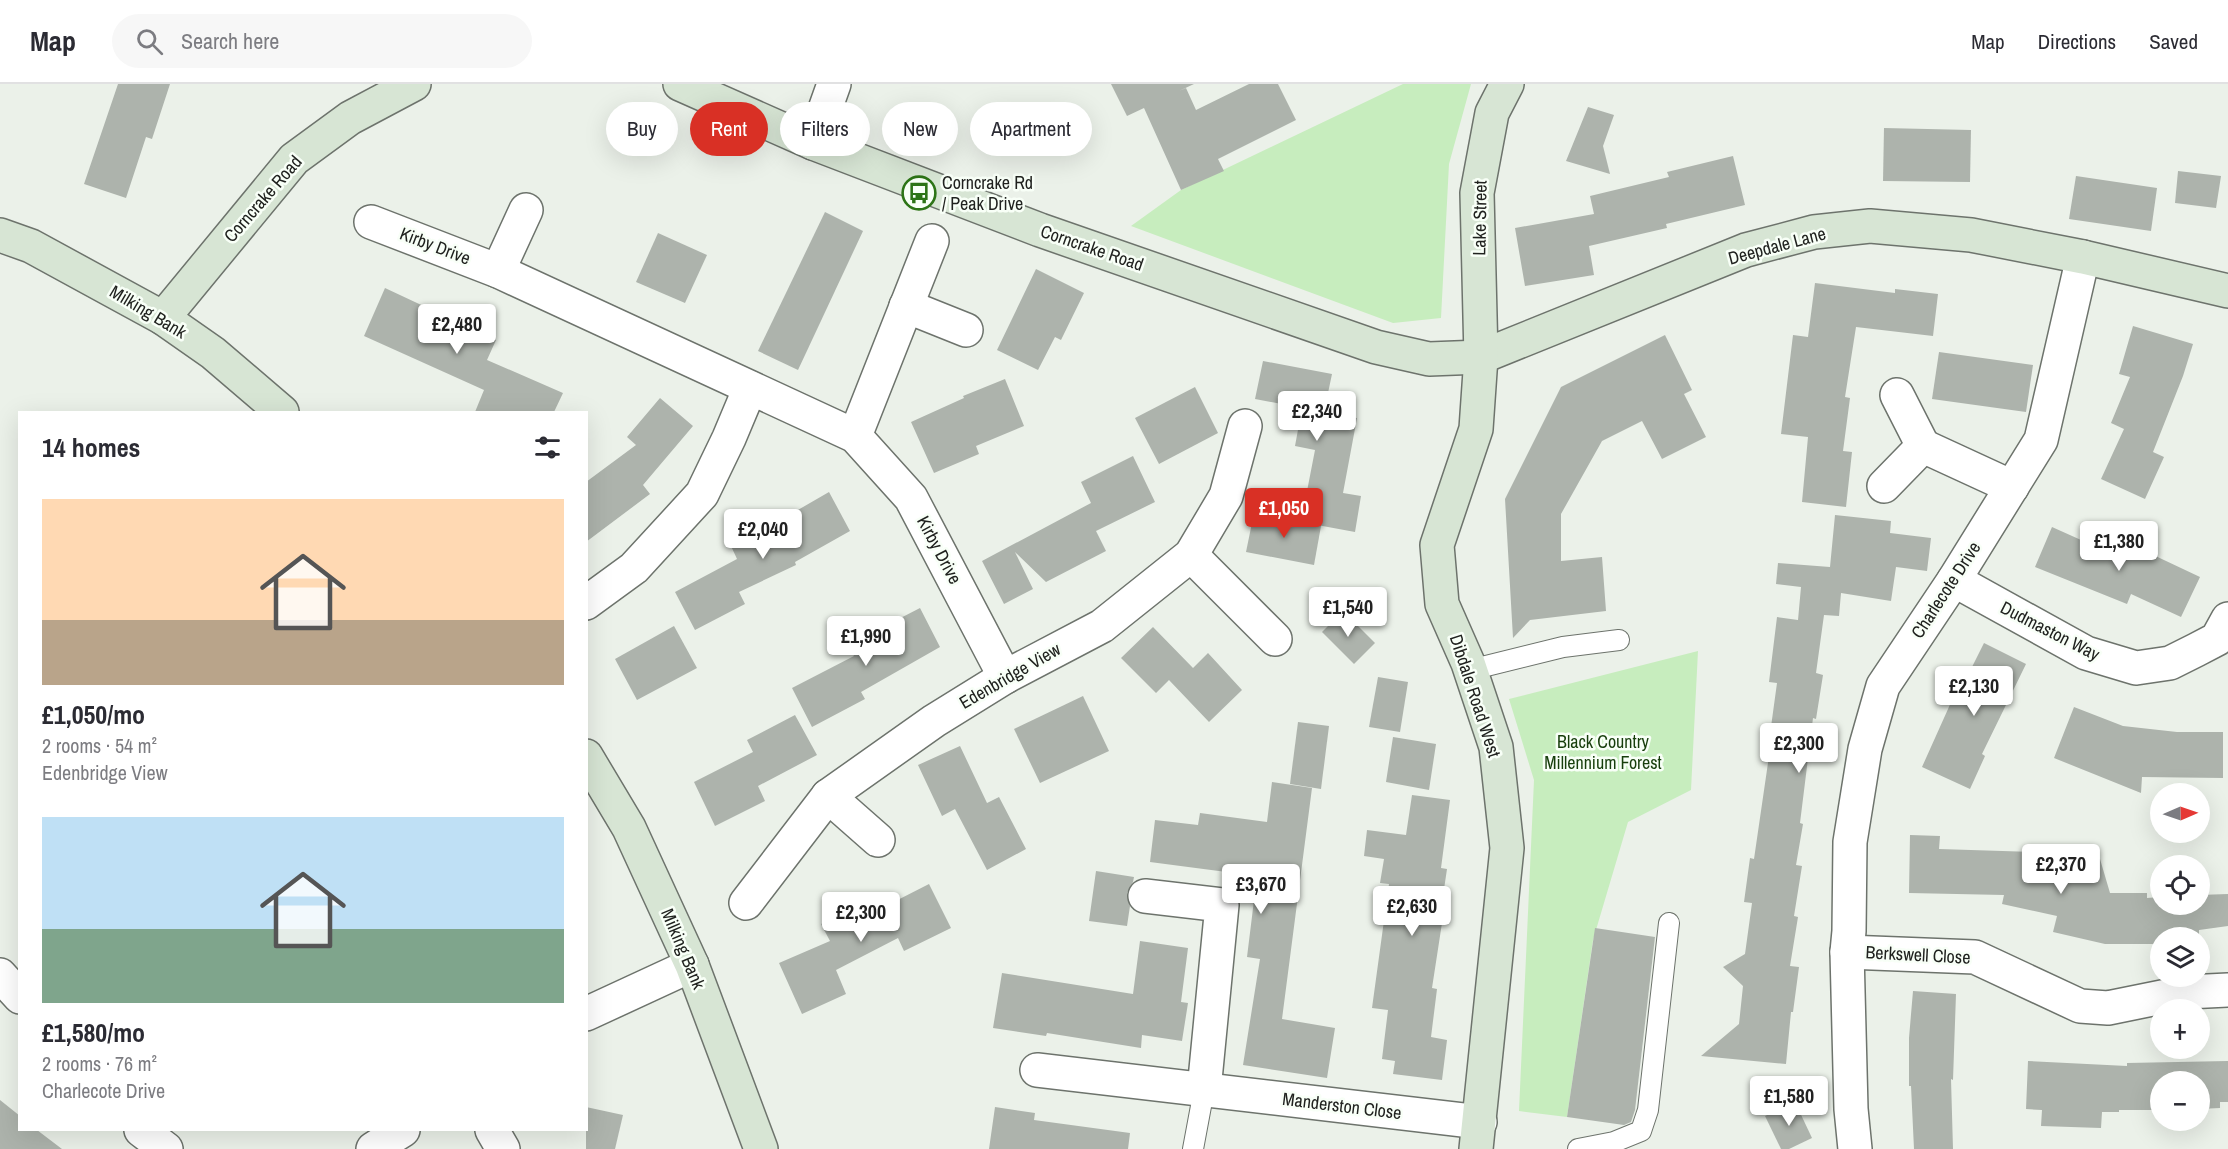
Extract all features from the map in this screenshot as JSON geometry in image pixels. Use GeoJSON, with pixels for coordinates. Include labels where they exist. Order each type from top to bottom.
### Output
{"type":"FeatureCollection","features":[{"type":"Feature","properties":{"kind":"street","name":"Corncrake Road"},"geometry":{"type":"LineString","coordinates":[[164,318],[294,159],[350,118],[414,84]]}},
{"type":"Feature","properties":{"kind":"street","name":"Corncrake Road"},"geometry":{"type":"LineString","coordinates":[[680,84],[780,128]]}},
{"type":"Feature","properties":{"kind":"street"},"geometry":{"type":"LineString","coordinates":[[828,102],[834,84]]}},
{"type":"Feature","properties":{"kind":"street","name":"Lake Street"},"geometry":{"type":"LineString","coordinates":[[1481,357],[1477,193],[1492,113],[1507,84]]}},
{"type":"Feature","properties":{"kind":"street","name":"Corncrake Road"},"geometry":{"type":"LineString","coordinates":[[847,156],[1040,230],[1376,348],[1429,359],[1481,357]]}},
{"type":"Feature","properties":{"kind":"street"},"geometry":{"type":"LineString","coordinates":[[498,271],[526,210]]}},
{"type":"Feature","properties":{"kind":"street","name":"Kirby Drive"},"geometry":{"type":"LineString","coordinates":[[371,222],[498,271],[855,436],[911,498],[1005,677]]}},
{"type":"Feature","properties":{"kind":"street","name":"Deepdale Lane"},"geometry":{"type":"LineString","coordinates":[[1481,357],[1746,250],[1814,232],[1870,226],[1971,235],[2083,257],[2228,291]]}},
{"type":"Feature","properties":{"kind":"street","name":"Milking Bank"},"geometry":{"type":"LineString","coordinates":[[0,235],[31,246],[164,318],[213,353],[281,411]]}},
{"type":"Feature","properties":{"kind":"street"},"geometry":{"type":"LineString","coordinates":[[855,436],[932,241]]}},
{"type":"Feature","properties":{"kind":"street","name":"Charlecote Drive"},"geometry":{"type":"LineString","coordinates":[[1855,1149],[1851,1108],[1847,952],[1850,842],[1865,750],[1883,686],[1954,580],[2041,440],[2083,257]]}},
{"type":"Feature","properties":{"kind":"street"},"geometry":{"type":"LineString","coordinates":[[906,306],[966,330]]}},
{"type":"Feature","properties":{"kind":"street","name":"Dibdale Road West"},"geometry":{"type":"LineString","coordinates":[[1478,1136],[1507,848],[1496,747],[1470,670],[1442,604],[1437,545],[1476,429],[1481,357]]}},
{"type":"Feature","properties":{"kind":"street"},"geometry":{"type":"LineString","coordinates":[[588,602],[634,568],[702,494],[750,388]]}},
{"type":"Feature","properties":{"kind":"street"},"geometry":{"type":"LineString","coordinates":[[1897,395],[1923,446],[2012,487]]}},
{"type":"Feature","properties":{"kind":"street","name":"Edenbridge View"},"geometry":{"type":"LineString","coordinates":[[746,903],[828,796],[934,721],[1005,677],[1102,626],[1191,555],[1226,496],[1245,426]]}},
{"type":"Feature","properties":{"kind":"street"},"geometry":{"type":"LineString","coordinates":[[1884,486],[1923,446]]}},
{"type":"Feature","properties":{"kind":"street"},"geometry":{"type":"LineString","coordinates":[[1191,555],[1275,639]]}},
{"type":"Feature","properties":{"kind":"street","name":"Dudmaston Way"},"geometry":{"type":"LineString","coordinates":[[1954,580],[2086,653],[2136,668],[2170,663],[2224,635]]}},
{"type":"Feature","properties":{"kind":"street","name":"Milking Bank"},"geometry":{"type":"LineString","coordinates":[[588,759],[629,828],[692,965],[761,1149]]}},
{"type":"Feature","properties":{"kind":"street"},"geometry":{"type":"LineString","coordinates":[[828,796],[878,840]]}},
{"type":"Feature","properties":{"kind":"street"},"geometry":{"type":"LineString","coordinates":[[1145,896],[1222,905],[1204,1090]]}},
{"type":"Feature","properties":{"kind":"street","name":"Berkswell Close"},"geometry":{"type":"LineString","coordinates":[[1847,952],[1975,957],[2080,1006],[2108,1008],[2187,992],[2228,990]]}},
{"type":"Feature","properties":{"kind":"street"},"geometry":{"type":"LineString","coordinates":[[588,1013],[692,965]]}},
{"type":"Feature","properties":{"kind":"street"},"geometry":{"type":"LineString","coordinates":[[0,975],[18,995]]}},
{"type":"Feature","properties":{"kind":"street","name":"Manderston Close"},"geometry":{"type":"LineString","coordinates":[[1037,1070],[1204,1090],[1478,1136]]}},
{"type":"Feature","properties":{"kind":"street"},"geometry":{"type":"LineString","coordinates":[[142,1131],[166,1149]]}},
{"type":"Feature","properties":{"kind":"street"},"geometry":{"type":"LineString","coordinates":[[373,1149],[401,1131]]}},
{"type":"Feature","properties":{"kind":"street"},"geometry":{"type":"LineString","coordinates":[[493,1131],[503,1149]]}},
{"type":"Feature","properties":{"kind":"lane"},"geometry":{"type":"LineString","coordinates":[[1470,670],[1563,647],[1619,640]]}},
{"type":"Feature","properties":{"kind":"lane"},"geometry":{"type":"LineString","coordinates":[[1578,1149],[1614,1142],[1641,1131],[1648,1110],[1669,923]]}},
{"type":"Feature","properties":{"kind":"lane"},"geometry":{"type":"LineString","coordinates":[[1193,1149],[1204,1090]]}},
{"type":"Feature","properties":{"kind":"green space"},"geometry":{"type":"Polygon","coordinates":[[[1403,84],[1471,84],[1449,164],[1441,318],[1393,323],[1131,226],[1181,190],[1403,84]]]}},
{"type":"Feature","properties":{"kind":"green space","name":"Black Country Millennium Forest"},"geometry":{"type":"Polygon","coordinates":[[[1698,651],[1691,790],[1628,822],[1593,940],[1567,1117],[1519,1111],[1534,780],[1509,699],[1698,651]]]}},
{"type":"Feature","properties":{"kind":"building"},"geometry":{"type":"Polygon","coordinates":[[[118,84],[170,84],[152,139],[146,137],[126,198],[84,184],[118,84]]]}},
{"type":"Feature","properties":{"kind":"building"},"geometry":{"type":"Polygon","coordinates":[[[1111,84],[1194,84],[1179,91],[1186,88],[1196,110],[1249,84],[1278,84],[1296,120],[1218,159],[1224,171],[1181,190],[1144,108],[1127,116],[1111,84]]]}},
{"type":"Feature","properties":{"kind":"building"},"geometry":{"type":"Polygon","coordinates":[[[1588,107],[1614,115],[1603,146],[1610,174],[1566,161],[1588,107]]]}},
{"type":"Feature","properties":{"kind":"building"},"geometry":{"type":"Polygon","coordinates":[[[1884,128],[1971,130],[1970,182],[1883,181],[1884,128]]]}},
{"type":"Feature","properties":{"kind":"building"},"geometry":{"type":"Polygon","coordinates":[[[1733,156],[1745,205],[1666,224],[1667,228],[1589,246],[1594,275],[1525,286],[1515,228],[1594,214],[1590,196],[1669,177],[1667,172],[1733,156]]]}},
{"type":"Feature","properties":{"kind":"building"},"geometry":{"type":"Polygon","coordinates":[[[2178,171],[2221,176],[2216,208],[2175,203],[2178,171]]]}},
{"type":"Feature","properties":{"kind":"building"},"geometry":{"type":"Polygon","coordinates":[[[2076,176],[2157,188],[2151,231],[2069,219],[2076,176]]]}},
{"type":"Feature","properties":{"kind":"building"},"geometry":{"type":"Polygon","coordinates":[[[825,212],[863,231],[798,370],[758,351],[825,212]]]}},
{"type":"Feature","properties":{"kind":"building"},"geometry":{"type":"Polygon","coordinates":[[[658,233],[707,255],[685,303],[636,282],[658,233]]]}},
{"type":"Feature","properties":{"kind":"building"},"geometry":{"type":"Polygon","coordinates":[[[1036,269],[1084,293],[1061,340],[1055,337],[1038,370],[997,350],[1036,269]]]}},
{"type":"Feature","properties":{"kind":"building"},"geometry":{"type":"Polygon","coordinates":[[[1815,283],[1895,293],[1895,289],[1938,294],[1933,336],[1856,327],[1845,397],[1850,398],[1843,451],[1852,452],[1846,507],[1802,502],[1808,437],[1781,434],[1793,335],[1808,337],[1815,283]]]}},
{"type":"Feature","properties":{"kind":"building"},"geometry":{"type":"Polygon","coordinates":[[[385,288],[496,340],[487,360],[563,393],[554,411],[475,411],[484,390],[364,336],[385,288]]]}},
{"type":"Feature","properties":{"kind":"building"},"geometry":{"type":"Polygon","coordinates":[[[2133,326],[2193,344],[2153,452],[2164,457],[2145,499],[2101,479],[2124,429],[2111,423],[2130,377],[2119,374],[2133,326]]]}},
{"type":"Feature","properties":{"kind":"building"},"geometry":{"type":"Polygon","coordinates":[[[1665,335],[1692,390],[1684,394],[1706,437],[1662,459],[1642,421],[1602,441],[1561,514],[1561,561],[1602,557],[1606,611],[1530,620],[1513,638],[1505,499],[1561,387],[1665,335]]]}},
{"type":"Feature","properties":{"kind":"building"},"geometry":{"type":"Polygon","coordinates":[[[1939,352],[2033,365],[2026,412],[1932,399],[1939,352]]]}},
{"type":"Feature","properties":{"kind":"building"},"geometry":{"type":"Polygon","coordinates":[[[1263,361],[1332,374],[1324,412],[1357,418],[1343,493],[1361,496],[1355,532],[1301,522],[1315,450],[1295,446],[1302,408],[1255,399],[1263,361]]]}},
{"type":"Feature","properties":{"kind":"building"},"geometry":{"type":"Polygon","coordinates":[[[1005,379],[1024,426],[976,446],[979,454],[934,473],[911,422],[964,398],[963,396],[1005,379]]]}},
{"type":"Feature","properties":{"kind":"building"},"geometry":{"type":"Polygon","coordinates":[[[1195,387],[1218,433],[1159,464],[1135,418],[1195,387]]]}},
{"type":"Feature","properties":{"kind":"building"},"geometry":{"type":"Polygon","coordinates":[[[660,398],[693,426],[643,485],[650,494],[588,540],[588,481],[636,445],[627,437],[660,398]]]}},
{"type":"Feature","properties":{"kind":"building"},"geometry":{"type":"Polygon","coordinates":[[[1133,456],[1155,502],[1096,531],[1106,551],[1046,582],[1015,552],[1033,589],[1004,604],[982,561],[1091,503],[1081,482],[1133,456]]]}},
{"type":"Feature","properties":{"kind":"building"},"geometry":{"type":"Polygon","coordinates":[[[829,492],[850,531],[795,562],[796,565],[739,592],[745,604],[695,630],[675,592],[737,559],[731,546],[785,520],[784,518],[829,492]]]}},
{"type":"Feature","properties":{"kind":"building"},"geometry":{"type":"Polygon","coordinates":[[[1254,513],[1321,526],[1314,565],[1246,552],[1254,513]]]}},
{"type":"Feature","properties":{"kind":"building"},"geometry":{"type":"Polygon","coordinates":[[[1835,515],[1891,521],[1890,533],[1931,538],[1927,571],[1896,567],[1891,601],[1841,593],[1839,616],[1824,615],[1816,673],[1823,675],[1816,719],[1813,718],[1800,823],[1803,824],[1796,865],[1802,866],[1794,916],[1798,917],[1790,966],[1799,967],[1793,1012],[1791,1012],[1786,1064],[1701,1056],[1739,1024],[1743,986],[1723,967],[1745,954],[1752,903],[1744,902],[1750,858],[1754,859],[1777,683],[1769,682],[1777,617],[1798,620],[1801,587],[1776,584],[1778,563],[1830,567],[1835,515]]]}},
{"type":"Feature","properties":{"kind":"building"},"geometry":{"type":"Polygon","coordinates":[[[2052,527],[2119,557],[2128,537],[2145,546],[2147,552],[2200,577],[2181,617],[2131,594],[2127,604],[2035,567],[2052,527]]]}},
{"type":"Feature","properties":{"kind":"building"},"geometry":{"type":"Polygon","coordinates":[[[920,608],[940,647],[861,692],[865,699],[812,727],[792,688],[854,656],[848,645],[920,608]]]}},
{"type":"Feature","properties":{"kind":"building"},"geometry":{"type":"Polygon","coordinates":[[[1343,611],[1375,643],[1354,664],[1322,632],[1343,611]]]}},
{"type":"Feature","properties":{"kind":"building"},"geometry":{"type":"Polygon","coordinates":[[[674,626],[697,668],[637,700],[615,659],[674,626]]]}},
{"type":"Feature","properties":{"kind":"building"},"geometry":{"type":"Polygon","coordinates":[[[1153,627],[1193,668],[1208,653],[1242,690],[1209,722],[1169,680],[1156,693],[1121,658],[1153,627]]]}},
{"type":"Feature","properties":{"kind":"building"},"geometry":{"type":"Polygon","coordinates":[[[1984,643],[2026,664],[1982,754],[1985,756],[1970,789],[1922,767],[1957,689],[1960,691],[1984,643]]]}},
{"type":"Feature","properties":{"kind":"building"},"geometry":{"type":"Polygon","coordinates":[[[1378,677],[1408,682],[1400,732],[1369,727],[1378,677]]]}},
{"type":"Feature","properties":{"kind":"building"},"geometry":{"type":"Polygon","coordinates":[[[1083,696],[1109,751],[1040,783],[1014,729],[1083,696]]]}},
{"type":"Feature","properties":{"kind":"building"},"geometry":{"type":"Polygon","coordinates":[[[2074,707],[2123,726],[2177,732],[2223,732],[2223,778],[2142,777],[2141,793],[2054,758],[2074,707]]]}},
{"type":"Feature","properties":{"kind":"building"},"geometry":{"type":"Polygon","coordinates":[[[795,715],[817,755],[758,786],[765,801],[715,826],[694,782],[753,752],[747,740],[795,715]]]}},
{"type":"Feature","properties":{"kind":"building"},"geometry":{"type":"Polygon","coordinates":[[[1298,722],[1329,726],[1321,789],[1290,784],[1298,722]]]}},
{"type":"Feature","properties":{"kind":"building"},"geometry":{"type":"Polygon","coordinates":[[[1393,737],[1436,744],[1429,790],[1386,782],[1393,737]]]}},
{"type":"Feature","properties":{"kind":"building"},"geometry":{"type":"Polygon","coordinates":[[[960,746],[987,803],[999,797],[1026,849],[987,870],[955,809],[942,816],[918,765],[960,746]]]}},
{"type":"Feature","properties":{"kind":"building"},"geometry":{"type":"Polygon","coordinates":[[[1272,782],[1312,788],[1282,1019],[1335,1028],[1327,1078],[1243,1065],[1260,959],[1247,957],[1257,876],[1150,862],[1155,820],[1198,825],[1200,813],[1267,822],[1272,782]]]}},
{"type":"Feature","properties":{"kind":"building"},"geometry":{"type":"Polygon","coordinates":[[[1412,795],[1450,800],[1441,868],[1447,869],[1439,923],[1442,923],[1432,988],[1437,989],[1431,1037],[1447,1040],[1442,1080],[1393,1074],[1395,1061],[1382,1059],[1388,1010],[1372,1008],[1389,884],[1380,883],[1384,859],[1364,856],[1367,830],[1406,835],[1412,795]]]}},
{"type":"Feature","properties":{"kind":"building"},"geometry":{"type":"Polygon","coordinates":[[[1910,835],[1940,836],[1939,849],[2035,852],[2032,866],[2075,875],[2100,859],[2110,893],[2147,893],[2147,898],[2150,898],[2150,915],[2210,915],[2210,895],[2228,894],[2228,926],[2210,928],[2150,927],[2150,944],[2105,944],[2053,932],[2057,916],[2002,904],[2004,895],[1909,893],[1910,835]]]}},
{"type":"Feature","properties":{"kind":"building"},"geometry":{"type":"Polygon","coordinates":[[[1096,871],[1134,877],[1127,893],[1130,906],[1127,926],[1089,921],[1096,871]]]}},
{"type":"Feature","properties":{"kind":"building"},"geometry":{"type":"Polygon","coordinates":[[[929,884],[951,928],[904,951],[898,938],[836,970],[846,994],[802,1014],[779,963],[830,941],[821,924],[870,898],[876,911],[929,884]]]}},
{"type":"Feature","properties":{"kind":"building"},"geometry":{"type":"Polygon","coordinates":[[[1595,928],[1655,937],[1635,1110],[1631,1122],[1624,1125],[1567,1117],[1595,928]]]}},
{"type":"Feature","properties":{"kind":"building"},"geometry":{"type":"Polygon","coordinates":[[[1140,941],[1188,948],[1181,1002],[1188,1003],[1182,1041],[1142,1035],[1141,1048],[1047,1033],[1046,1036],[993,1028],[1002,973],[1133,994],[1140,941]]]}},
{"type":"Feature","properties":{"kind":"building"},"geometry":{"type":"Polygon","coordinates":[[[1913,991],[1956,994],[1953,1080],[1951,1079],[1953,1149],[1914,1149],[1911,1086],[1909,1086],[1909,1038],[1913,991]]]}},
{"type":"Feature","properties":{"kind":"building"},"geometry":{"type":"Polygon","coordinates":[[[2028,1061],[2127,1066],[2127,1063],[2228,1061],[2228,1102],[2220,1102],[2220,1108],[2210,1108],[2210,1071],[2150,1071],[2150,1110],[2102,1112],[2101,1128],[2041,1126],[2042,1110],[2026,1109],[2028,1061]]]}},
{"type":"Feature","properties":{"kind":"building"},"geometry":{"type":"Polygon","coordinates":[[[0,1100],[18,1114],[18,1131],[38,1131],[62,1149],[0,1149],[0,1100]]]}},
{"type":"Feature","properties":{"kind":"building"},"geometry":{"type":"Polygon","coordinates":[[[1795,1102],[1812,1138],[1789,1149],[1781,1149],[1765,1116],[1795,1102]]]}},
{"type":"Feature","properties":{"kind":"building"},"geometry":{"type":"Polygon","coordinates":[[[588,1107],[623,1115],[615,1149],[586,1149],[588,1107]]]}},
{"type":"Feature","properties":{"kind":"building"},"geometry":{"type":"Polygon","coordinates":[[[995,1107],[1035,1113],[1034,1120],[1130,1133],[1128,1149],[989,1149],[995,1107]]]}},
{"type":"Feature","properties":{"kind":"place","name":"Corncrake Rd / Peak Drive"},"geometry":{"type":"Point","coordinates":[919,193]}}]}
